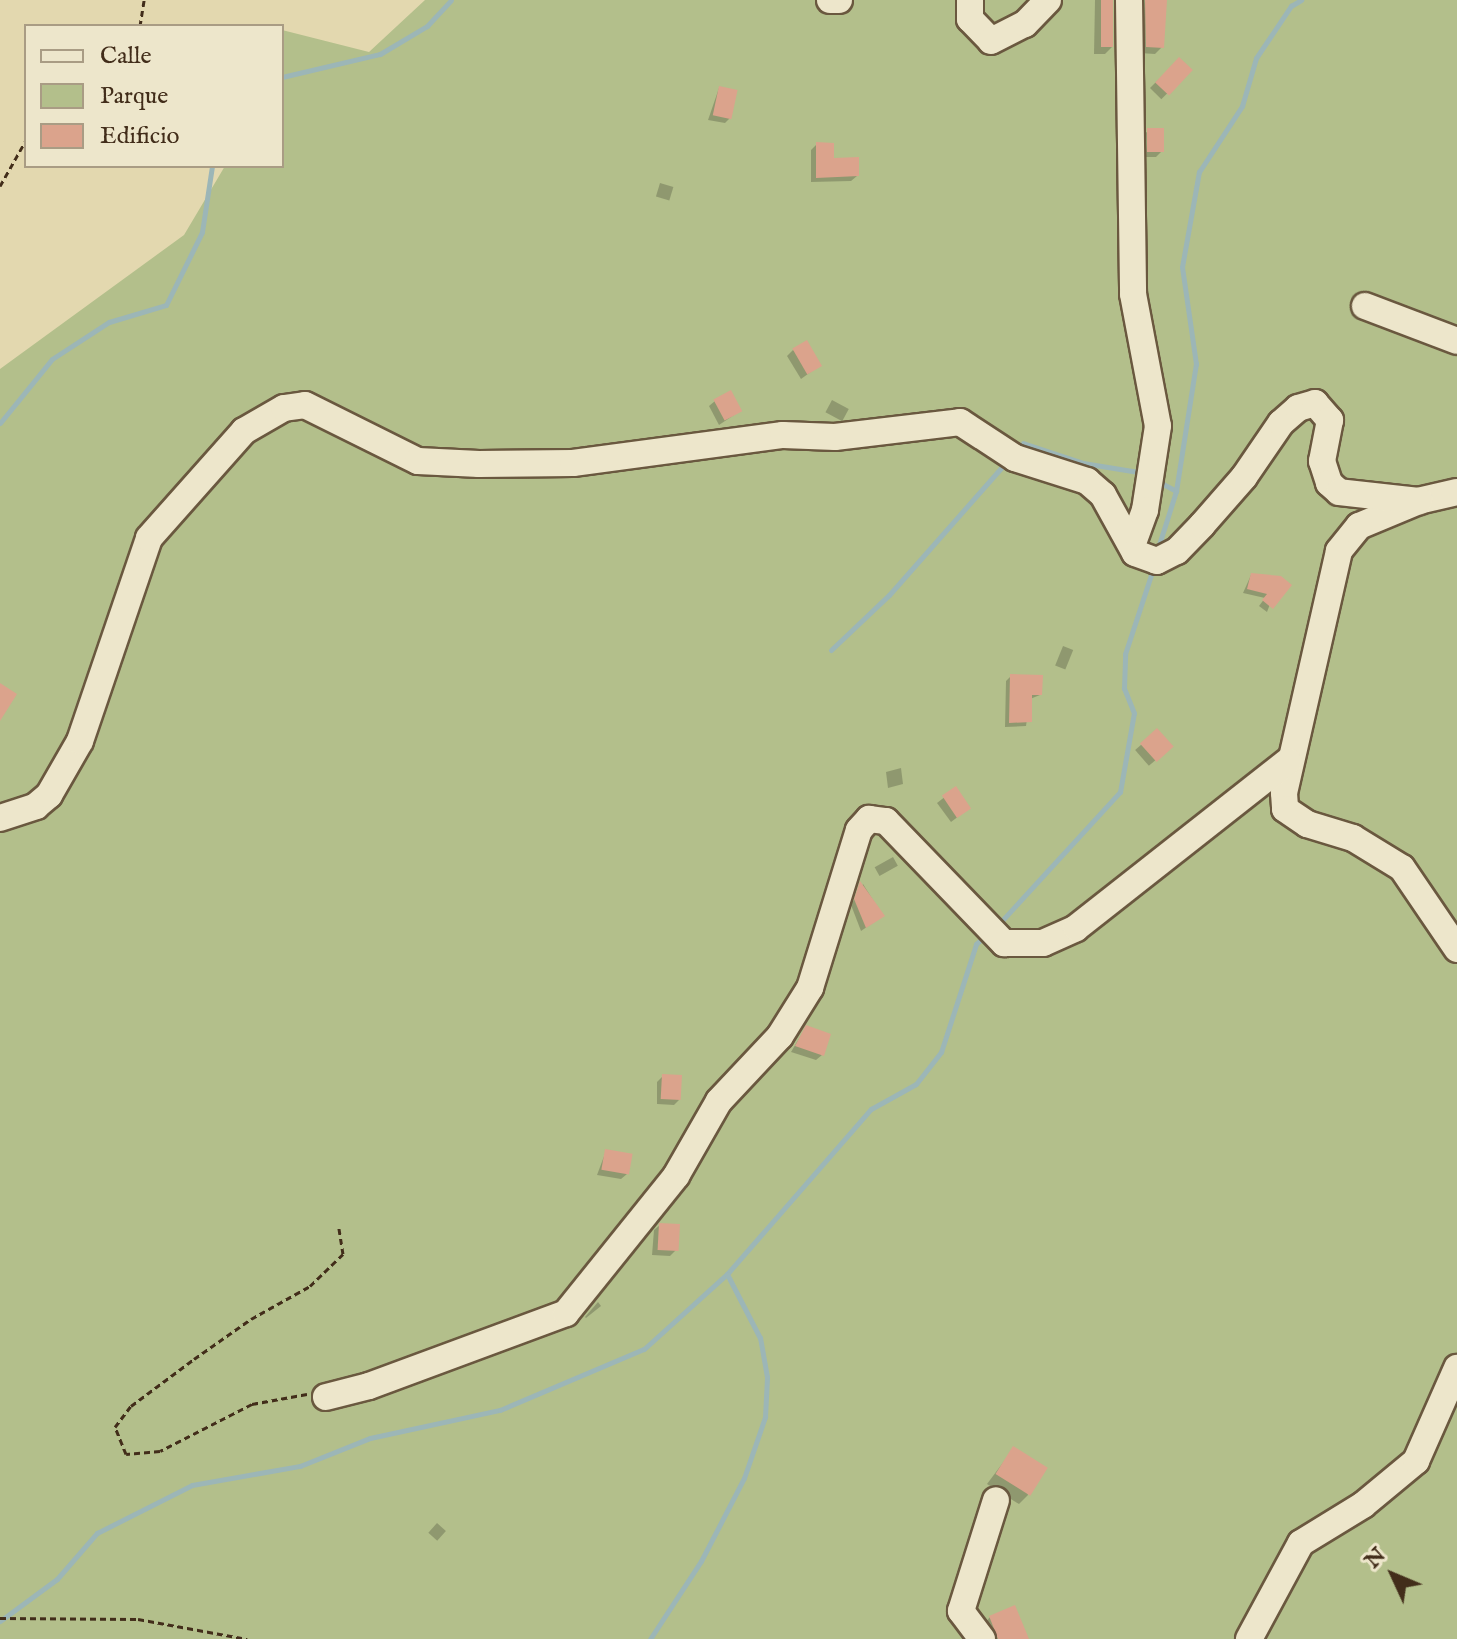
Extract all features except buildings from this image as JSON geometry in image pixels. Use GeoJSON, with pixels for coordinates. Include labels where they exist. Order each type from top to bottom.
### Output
{"type":"FeatureCollection","features":[{"type":"Feature","properties":{"kind":"street"},"geometry":{"type":"LineString","coordinates":[[830,0],[839,0]]}},
{"type":"Feature","properties":{"kind":"street"},"geometry":{"type":"LineString","coordinates":[[970,0],[970,19],[991,41],[1025,24],[1048,0]]}},
{"type":"Feature","properties":{"kind":"street"},"geometry":{"type":"LineString","coordinates":[[1129,0],[1133,294],[1158,426],[1145,510],[1132,546]]}},
{"type":"Feature","properties":{"kind":"street"},"geometry":{"type":"LineString","coordinates":[[1365,306],[1457,341]]}},
{"type":"Feature","properties":{"kind":"street"},"geometry":{"type":"LineString","coordinates":[[0,818],[36,806],[67,765],[104,681],[149,538],[244,431],[284,408],[305,405],[418,461],[479,464],[573,463],[783,435],[835,437],[960,422],[1015,458],[1087,481],[1103,495],[1132,546],[1145,559],[1157,561],[1177,551],[1244,477],[1281,423],[1298,408],[1315,403],[1330,420],[1322,461],[1329,483],[1339,492],[1419,501]]}},
{"type":"Feature","properties":{"kind":"street"},"geometry":{"type":"LineString","coordinates":[[1457,492],[1419,501],[1359,526],[1339,551],[1288,761],[1285,809],[1307,824],[1353,838],[1402,868],[1457,949]]}},
{"type":"Feature","properties":{"kind":"street"},"geometry":{"type":"LineString","coordinates":[[326,1397],[369,1386],[566,1313],[676,1176],[719,1101],[780,1036],[810,988],[859,830],[869,819],[886,821],[1004,943],[1043,943],[1076,928],[1288,761]]}},
{"type":"Feature","properties":{"kind":"street"},"geometry":{"type":"LineString","coordinates":[[1249,1639],[1301,1543],[1363,1505],[1416,1461],[1457,1368]]}},
{"type":"Feature","properties":{"kind":"street"},"geometry":{"type":"LineString","coordinates":[[982,1639],[961,1611],[996,1500]]}},
{"type":"Feature","properties":{"kind":"path"},"geometry":{"type":"LineString","coordinates":[[140,24],[144,0]]}},
{"type":"Feature","properties":{"kind":"path"},"geometry":{"type":"LineString","coordinates":[[0,186],[24,144]]}},
{"type":"Feature","properties":{"kind":"path"},"geometry":{"type":"LineString","coordinates":[[326,1397],[302,1393],[252,1404],[160,1451],[126,1454],[115,1427],[131,1406],[194,1359],[310,1286],[343,1254],[339,1228]]}},
{"type":"Feature","properties":{"kind":"path"},"geometry":{"type":"LineString","coordinates":[[0,1618],[138,1619],[247,1639]]}},
{"type":"Feature","properties":{"kind":"green space"},"geometry":{"type":"Polygon","coordinates":[[[425,0],[1457,0],[1457,1639],[0,1639],[0,369],[184,235],[224,168],[284,168],[284,31],[369,52],[425,0]]]}},
{"type":"Feature","properties":{"kind":"waterway"},"geometry":{"type":"LineString","coordinates":[[284,77],[380,54],[427,26],[451,0]]}},
{"type":"Feature","properties":{"kind":"waterway"},"geometry":{"type":"LineString","coordinates":[[1157,551],[1176,491],[1196,364],[1182,267],[1199,172],[1242,106],[1256,58],[1291,6],[1301,0]]}},
{"type":"Feature","properties":{"kind":"waterway"},"geometry":{"type":"LineString","coordinates":[[0,423],[52,359],[109,322],[166,305],[202,232],[212,168]]}},
{"type":"Feature","properties":{"kind":"waterway"},"geometry":{"type":"LineString","coordinates":[[1023,443],[1083,463],[1138,472]]}},
{"type":"Feature","properties":{"kind":"waterway"},"geometry":{"type":"LineString","coordinates":[[831,650],[889,595],[1002,467]]}},
{"type":"Feature","properties":{"kind":"waterway"},"geometry":{"type":"LineString","coordinates":[[1163,484],[1176,491]]}},
{"type":"Feature","properties":{"kind":"waterway"},"geometry":{"type":"LineString","coordinates":[[997,926],[1120,792],[1134,713],[1124,688],[1125,654],[1153,569]]}},
{"type":"Feature","properties":{"kind":"waterway"},"geometry":{"type":"LineString","coordinates":[[0,1621],[57,1579],[97,1533],[192,1485],[300,1466],[370,1438],[500,1410],[644,1349],[727,1274],[871,1109],[916,1084],[941,1052],[976,944],[986,935]]}},
{"type":"Feature","properties":{"kind":"waterway"},"geometry":{"type":"LineString","coordinates":[[650,1639],[701,1561],[744,1478],[765,1417],[767,1377],[760,1338],[727,1274]]}}]}
